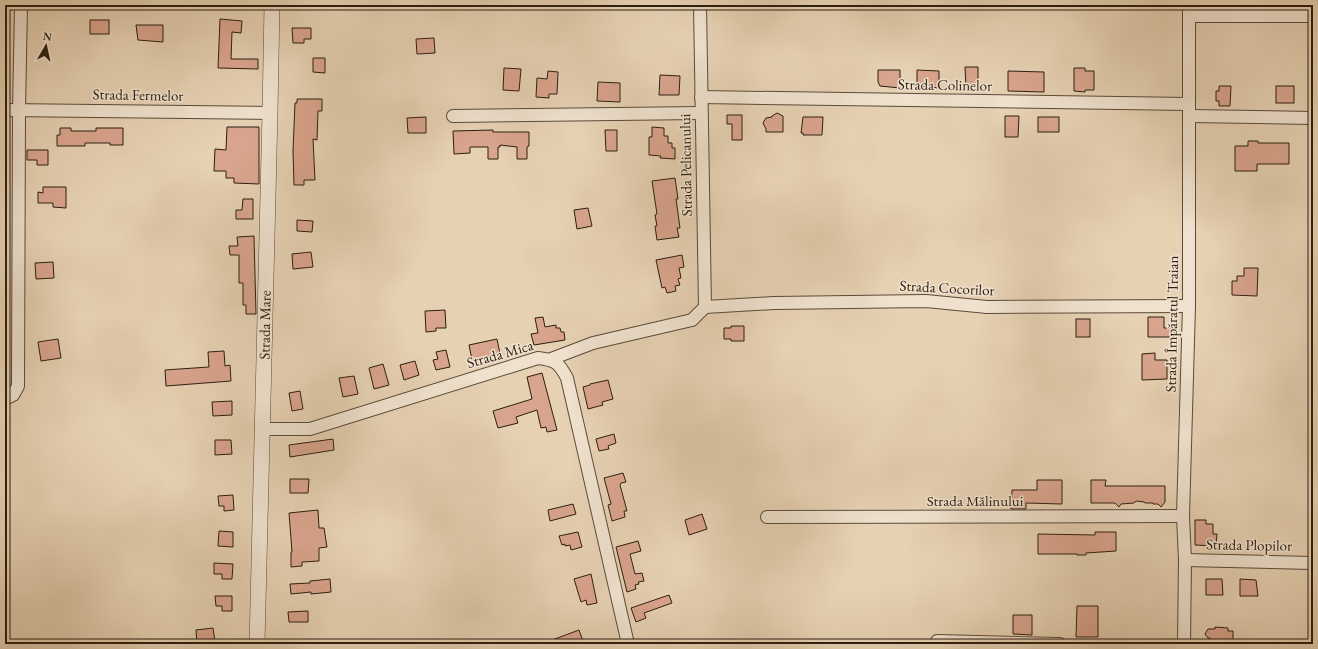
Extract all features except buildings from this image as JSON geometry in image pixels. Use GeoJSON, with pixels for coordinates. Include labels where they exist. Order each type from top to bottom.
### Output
{"type":"FeatureCollection","features":[{"type":"Feature","properties":{"kind":"street"},"geometry":{"type":"LineString","coordinates":[[5,399],[14,395],[18,386],[21,5]]}},
{"type":"Feature","properties":{"kind":"street","name":"Strada Mare"},"geometry":{"type":"LineString","coordinates":[[257,644],[272,5]]}},
{"type":"Feature","properties":{"kind":"street","name":"Strada Pelicanului"},"geometry":{"type":"LineString","coordinates":[[700,5],[705,307]]}},
{"type":"Feature","properties":{"kind":"street"},"geometry":{"type":"LineString","coordinates":[[1189,10],[1313,16]]}},
{"type":"Feature","properties":{"kind":"street","name":"Strada Împăratul Traian"},"geometry":{"type":"LineString","coordinates":[[1184,644],[1185,560],[1183,516],[1189,306],[1189,10]]}},
{"type":"Feature","properties":{"kind":"street","name":"Strada Colinelor"},"geometry":{"type":"LineString","coordinates":[[702,97],[1189,110],[1313,118]]}},
{"type":"Feature","properties":{"kind":"street","name":"Strada Fermelor"},"geometry":{"type":"LineString","coordinates":[[5,110],[270,114]]}},
{"type":"Feature","properties":{"kind":"street"},"geometry":{"type":"LineString","coordinates":[[453,116],[701,113]]}},
{"type":"Feature","properties":{"kind":"street","name":"Strada Cocorilor"},"geometry":{"type":"LineString","coordinates":[[705,307],[774,303],[926,301],[987,307],[1189,306]]}},
{"type":"Feature","properties":{"kind":"street"},"geometry":{"type":"LineString","coordinates":[[551,359],[593,343],[692,320],[705,307]]}},
{"type":"Feature","properties":{"kind":"street","name":"Strada Mica"},"geometry":{"type":"LineString","coordinates":[[262,429],[310,429],[538,358],[551,359],[560,366],[567,378],[628,644]]}},
{"type":"Feature","properties":{"kind":"street","name":"Strada Mălinului"},"geometry":{"type":"LineString","coordinates":[[767,518],[1183,516]]}},
{"type":"Feature","properties":{"kind":"street","name":"Strada Plopilor"},"geometry":{"type":"LineString","coordinates":[[1185,560],[1313,563]]}},
{"type":"Feature","properties":{"kind":"street"},"geometry":{"type":"LineString","coordinates":[[937,641],[1060,644]]}}]}
